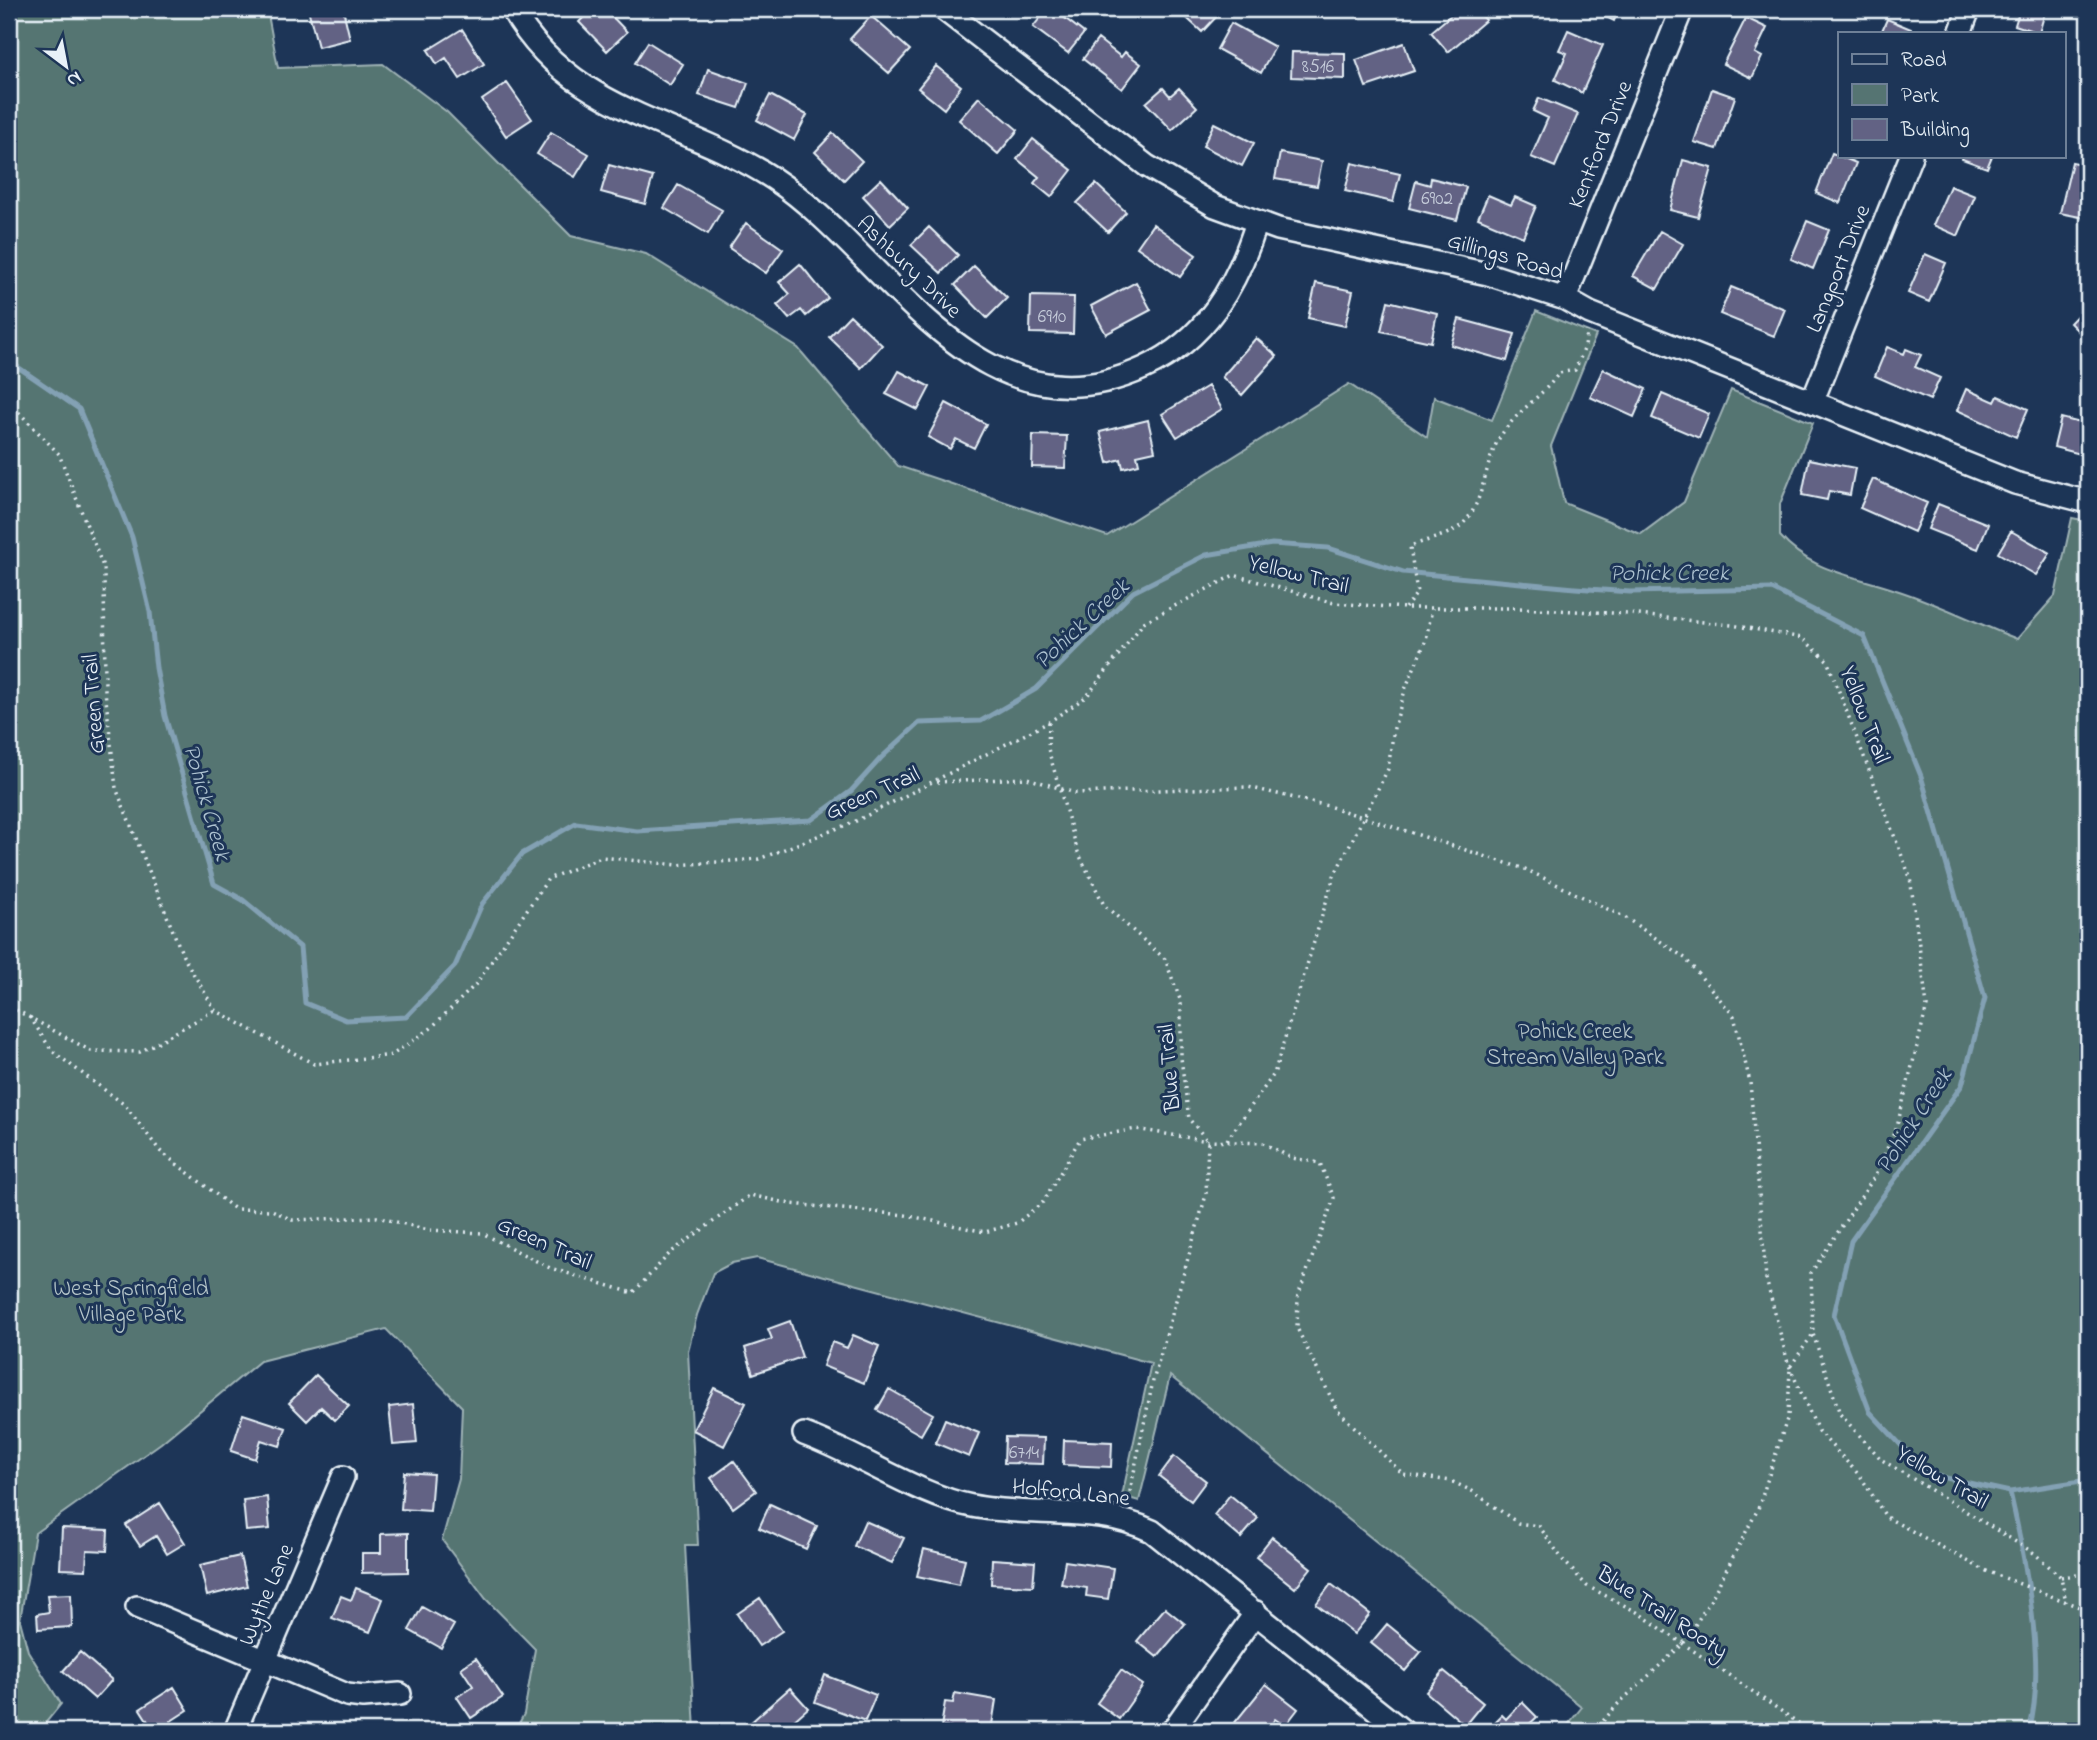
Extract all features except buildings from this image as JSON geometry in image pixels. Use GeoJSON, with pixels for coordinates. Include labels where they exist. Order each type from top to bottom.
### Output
{"type":"FeatureCollection","features":[{"type":"Feature","properties":{"kind":"street","name":"Ashbury Drive"},"geometry":{"type":"LineString","coordinates":[[512,9],[542,48],[576,80],[615,106],[725,151],[776,181],[822,218],[949,341],[985,364],[1022,378],[1061,384],[1098,382],[1136,372],[1168,355],[1197,332],[1223,301],[1237,275],[1257,222]]}},
{"type":"Feature","properties":{"kind":"street","name":"Gillings Road"},"geometry":{"type":"LineString","coordinates":[[943,9],[1147,166],[1215,206],[1257,222],[1456,265],[1564,299],[1590,313],[2015,483],[2088,502]]}},
{"type":"Feature","properties":{"kind":"street","name":"Kentford Drive"},"geometry":{"type":"LineString","coordinates":[[1564,299],[1682,9]]}},
{"type":"Feature","properties":{"kind":"street"},"geometry":{"type":"LineString","coordinates":[[1960,32],[1969,9]]}},
{"type":"Feature","properties":{"kind":"street","name":"Langport Drive"},"geometry":{"type":"LineString","coordinates":[[1813,400],[1910,158]]}},
{"type":"Feature","properties":{"kind":"street","name":"Holford Lane"},"geometry":{"type":"LineString","coordinates":[[804,1434],[834,1444],[938,1495],[970,1506],[1123,1519],[1165,1540],[1404,1731]]}},
{"type":"Feature","properties":{"kind":"street","name":"Wythe Lane"},"geometry":{"type":"LineString","coordinates":[[235,1731],[343,1477]]}},
{"type":"Feature","properties":{"kind":"street"},"geometry":{"type":"LineString","coordinates":[[137,1607],[347,1695],[363,1697],[400,1694]]}},
{"type":"Feature","properties":{"kind":"street"},"geometry":{"type":"LineString","coordinates":[[1172,1731],[1256,1612]]}},
{"type":"Feature","properties":{"kind":"path"},"geometry":{"type":"LineString","coordinates":[[1405,608],[1417,593],[1410,546],[1458,529],[1474,509],[1491,454],[1501,435],[1531,399],[1547,389],[1559,373],[1574,370],[1585,347],[1590,313]]}},
{"type":"Feature","properties":{"kind":"path","name":"Green Trail"},"geometry":{"type":"LineString","coordinates":[[9,402],[59,454],[104,569],[105,691],[117,788],[183,956],[215,1010],[314,1064],[392,1055],[430,1029],[477,984],[548,879],[601,856],[677,865],[759,859],[856,821],[936,782]]}},
{"type":"Feature","properties":{"kind":"path","name":"Yellow Trail"},"geometry":{"type":"LineString","coordinates":[[936,782],[1049,722],[1087,696],[1144,622],[1234,575],[1334,603],[1405,608],[1519,608],[1629,614],[1732,625],[1802,638],[1827,660],[1910,877],[1927,1006],[1897,1126],[1875,1176],[1811,1273],[1813,1334],[1840,1414],[1882,1460],[2021,1545],[2062,1577]]}},
{"type":"Feature","properties":{"kind":"path"},"geometry":{"type":"LineString","coordinates":[[1227,1140],[1274,1074],[1334,876],[1375,789],[1388,769],[1394,728],[1406,687],[1426,640],[1432,609]]}},
{"type":"Feature","properties":{"kind":"path","name":"Blue Trail"},"geometry":{"type":"LineString","coordinates":[[1049,722],[1048,749],[1078,852],[1104,905],[1165,959],[1181,1002],[1181,1058],[1189,1119],[1208,1141]]}},
{"type":"Feature","properties":{"kind":"path"},"geometry":{"type":"LineString","coordinates":[[936,782],[1027,778],[1074,793],[1248,787],[1328,806],[1525,869],[1626,918],[1685,958],[1734,1016],[1750,1082],[1766,1279],[1790,1367],[1818,1432],[1861,1477],[1886,1517],[1984,1570],[2066,1602],[2088,1615]]}},
{"type":"Feature","properties":{"kind":"path","name":"Green Trail"},"geometry":{"type":"LineString","coordinates":[[9,998],[16,1010],[92,1051],[139,1052],[215,1010]]}},
{"type":"Feature","properties":{"kind":"path","name":"Green Trail"},"geometry":{"type":"LineString","coordinates":[[30,1017],[52,1051],[125,1105],[160,1151],[235,1209],[272,1210],[292,1220],[377,1217],[428,1230],[482,1233],[550,1268],[633,1293],[670,1253],[751,1195],[791,1204],[905,1215],[985,1232],[1017,1223],[1043,1202],[1080,1139],[1136,1129],[1208,1141]]}},
{"type":"Feature","properties":{"kind":"path"},"geometry":{"type":"LineString","coordinates":[[1123,1519],[1153,1381],[1206,1195],[1208,1141]]}},
{"type":"Feature","properties":{"kind":"path","name":"Blue Trail Rooty"},"geometry":{"type":"LineString","coordinates":[[1208,1141],[1263,1143],[1292,1158],[1320,1163],[1325,1172],[1334,1198],[1298,1296],[1297,1328],[1337,1410],[1403,1474],[1451,1481],[1472,1491],[1518,1523],[1539,1526],[1563,1560],[1587,1586],[1637,1612],[1810,1731]]}},
{"type":"Feature","properties":{"kind":"path"},"geometry":{"type":"LineString","coordinates":[[1594,1731],[1618,1704],[1683,1644],[1710,1601],[1758,1508],[1788,1416],[1790,1367],[1813,1334]]}},
{"type":"Feature","properties":{"kind":"path"},"geometry":{"type":"LineString","coordinates":[[2066,1602],[2062,1577],[2077,1575],[2088,1581]]}},
{"type":"Feature","properties":{"kind":"green space","name":"Pohick Creek Stream Valley Park"},"geometry":{"type":"Polygon","coordinates":[[[9,9],[267,9],[278,68],[383,64],[447,112],[571,236],[646,254],[798,348],[898,466],[1107,536],[1349,384],[1427,437],[1434,397],[1492,420],[1536,311],[1596,335],[1551,446],[1564,503],[1641,534],[1684,502],[1731,390],[1813,423],[1780,504],[1780,536],[1792,548],[1805,558],[1833,571],[1911,595],[2017,639],[2055,596],[2072,518],[2088,521],[2088,1731],[1563,1731],[1582,1707],[1170,1376],[1139,1501],[1122,1496],[1151,1363],[757,1258],[732,1263],[713,1273],[697,1315],[688,1351],[698,1545],[685,1545],[695,1731],[515,1731],[524,1714],[535,1649],[486,1599],[442,1540],[459,1479],[462,1407],[386,1329],[260,1361],[161,1443],[35,1533],[20,1620],[28,1651],[61,1704],[39,1731],[9,1720],[9,9]]]}},
{"type":"Feature","properties":{"kind":"waterway","name":"Pohick Creek"},"geometry":{"type":"LineString","coordinates":[[9,361],[79,409],[132,537],[150,612],[165,716],[214,884],[243,900],[300,947],[305,1003],[346,1020],[406,1017],[455,966],[482,904],[522,854],[576,823],[637,831],[811,820],[851,791],[881,758],[919,723],[981,721],[1036,689],[1133,592],[1206,555],[1272,544],[1328,548],[1403,572],[1575,588],[1630,592],[1772,589],[1864,636],[1921,776],[1985,998],[1962,1085],[1851,1241],[1834,1315],[1870,1412],[1928,1474],[2010,1492],[2088,1480]]}},
{"type":"Feature","properties":{"kind":"waterway"},"geometry":{"type":"LineString","coordinates":[[2010,1492],[2022,1548],[2035,1645],[2034,1705],[2029,1731]]}},
{"type":"Feature","properties":{"kind":"park label","name":"West Springfield Village Park"},"geometry":{"type":"Point","coordinates":[131,1300]}}]}
